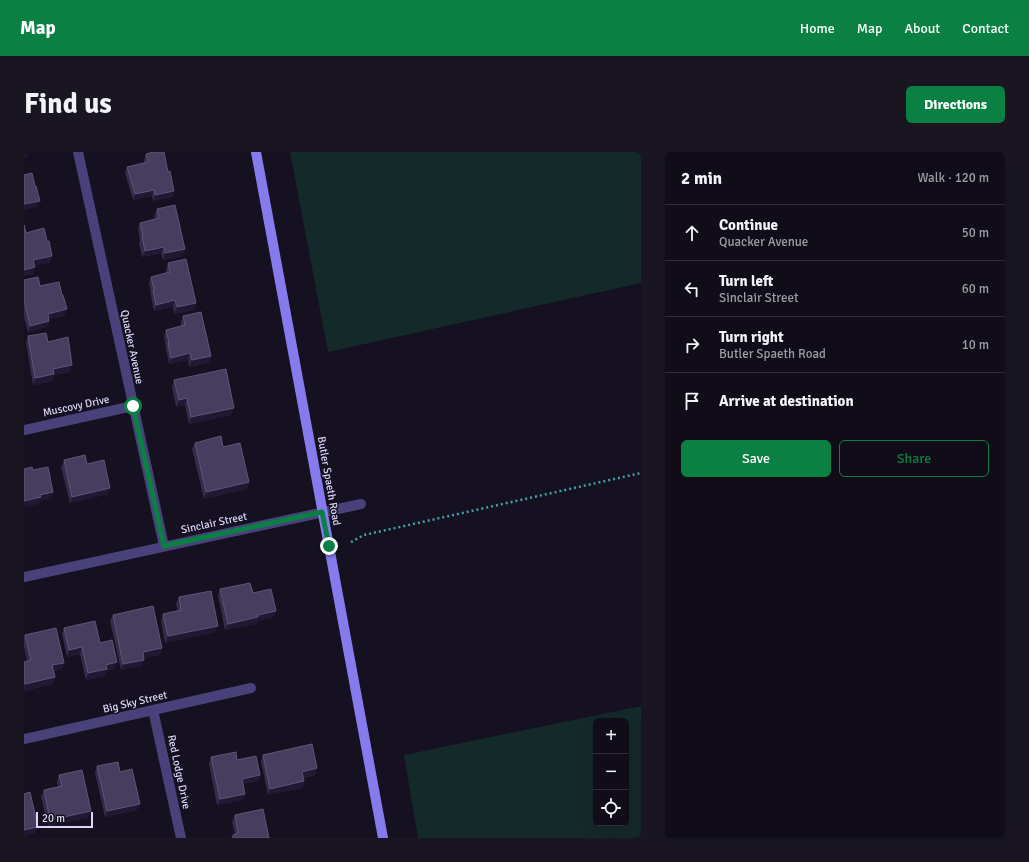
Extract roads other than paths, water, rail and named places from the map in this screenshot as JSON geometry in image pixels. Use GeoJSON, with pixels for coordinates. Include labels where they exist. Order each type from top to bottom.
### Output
{"type":"FeatureCollection","features":[{"type":"Feature","properties":{"kind":"main road","name":"Butler Spaeth Road"},"geometry":{"type":"LineString","coordinates":[[256,152],[383,838]]}},
{"type":"Feature","properties":{"kind":"street","name":"Quacker Avenue"},"geometry":{"type":"LineString","coordinates":[[78,152],[164,546]]}},
{"type":"Feature","properties":{"kind":"street","name":"Muscovy Drive"},"geometry":{"type":"LineString","coordinates":[[24,430],[133,406]]}},
{"type":"Feature","properties":{"kind":"street","name":"Sinclair Street"},"geometry":{"type":"LineString","coordinates":[[24,577],[361,504]]}},
{"type":"Feature","properties":{"kind":"street","name":"Big Sky Street"},"geometry":{"type":"LineString","coordinates":[[24,739],[251,688]]}},
{"type":"Feature","properties":{"kind":"street","name":"Red Lodge Drive"},"geometry":{"type":"LineString","coordinates":[[153,710],[181,838]]}}]}
